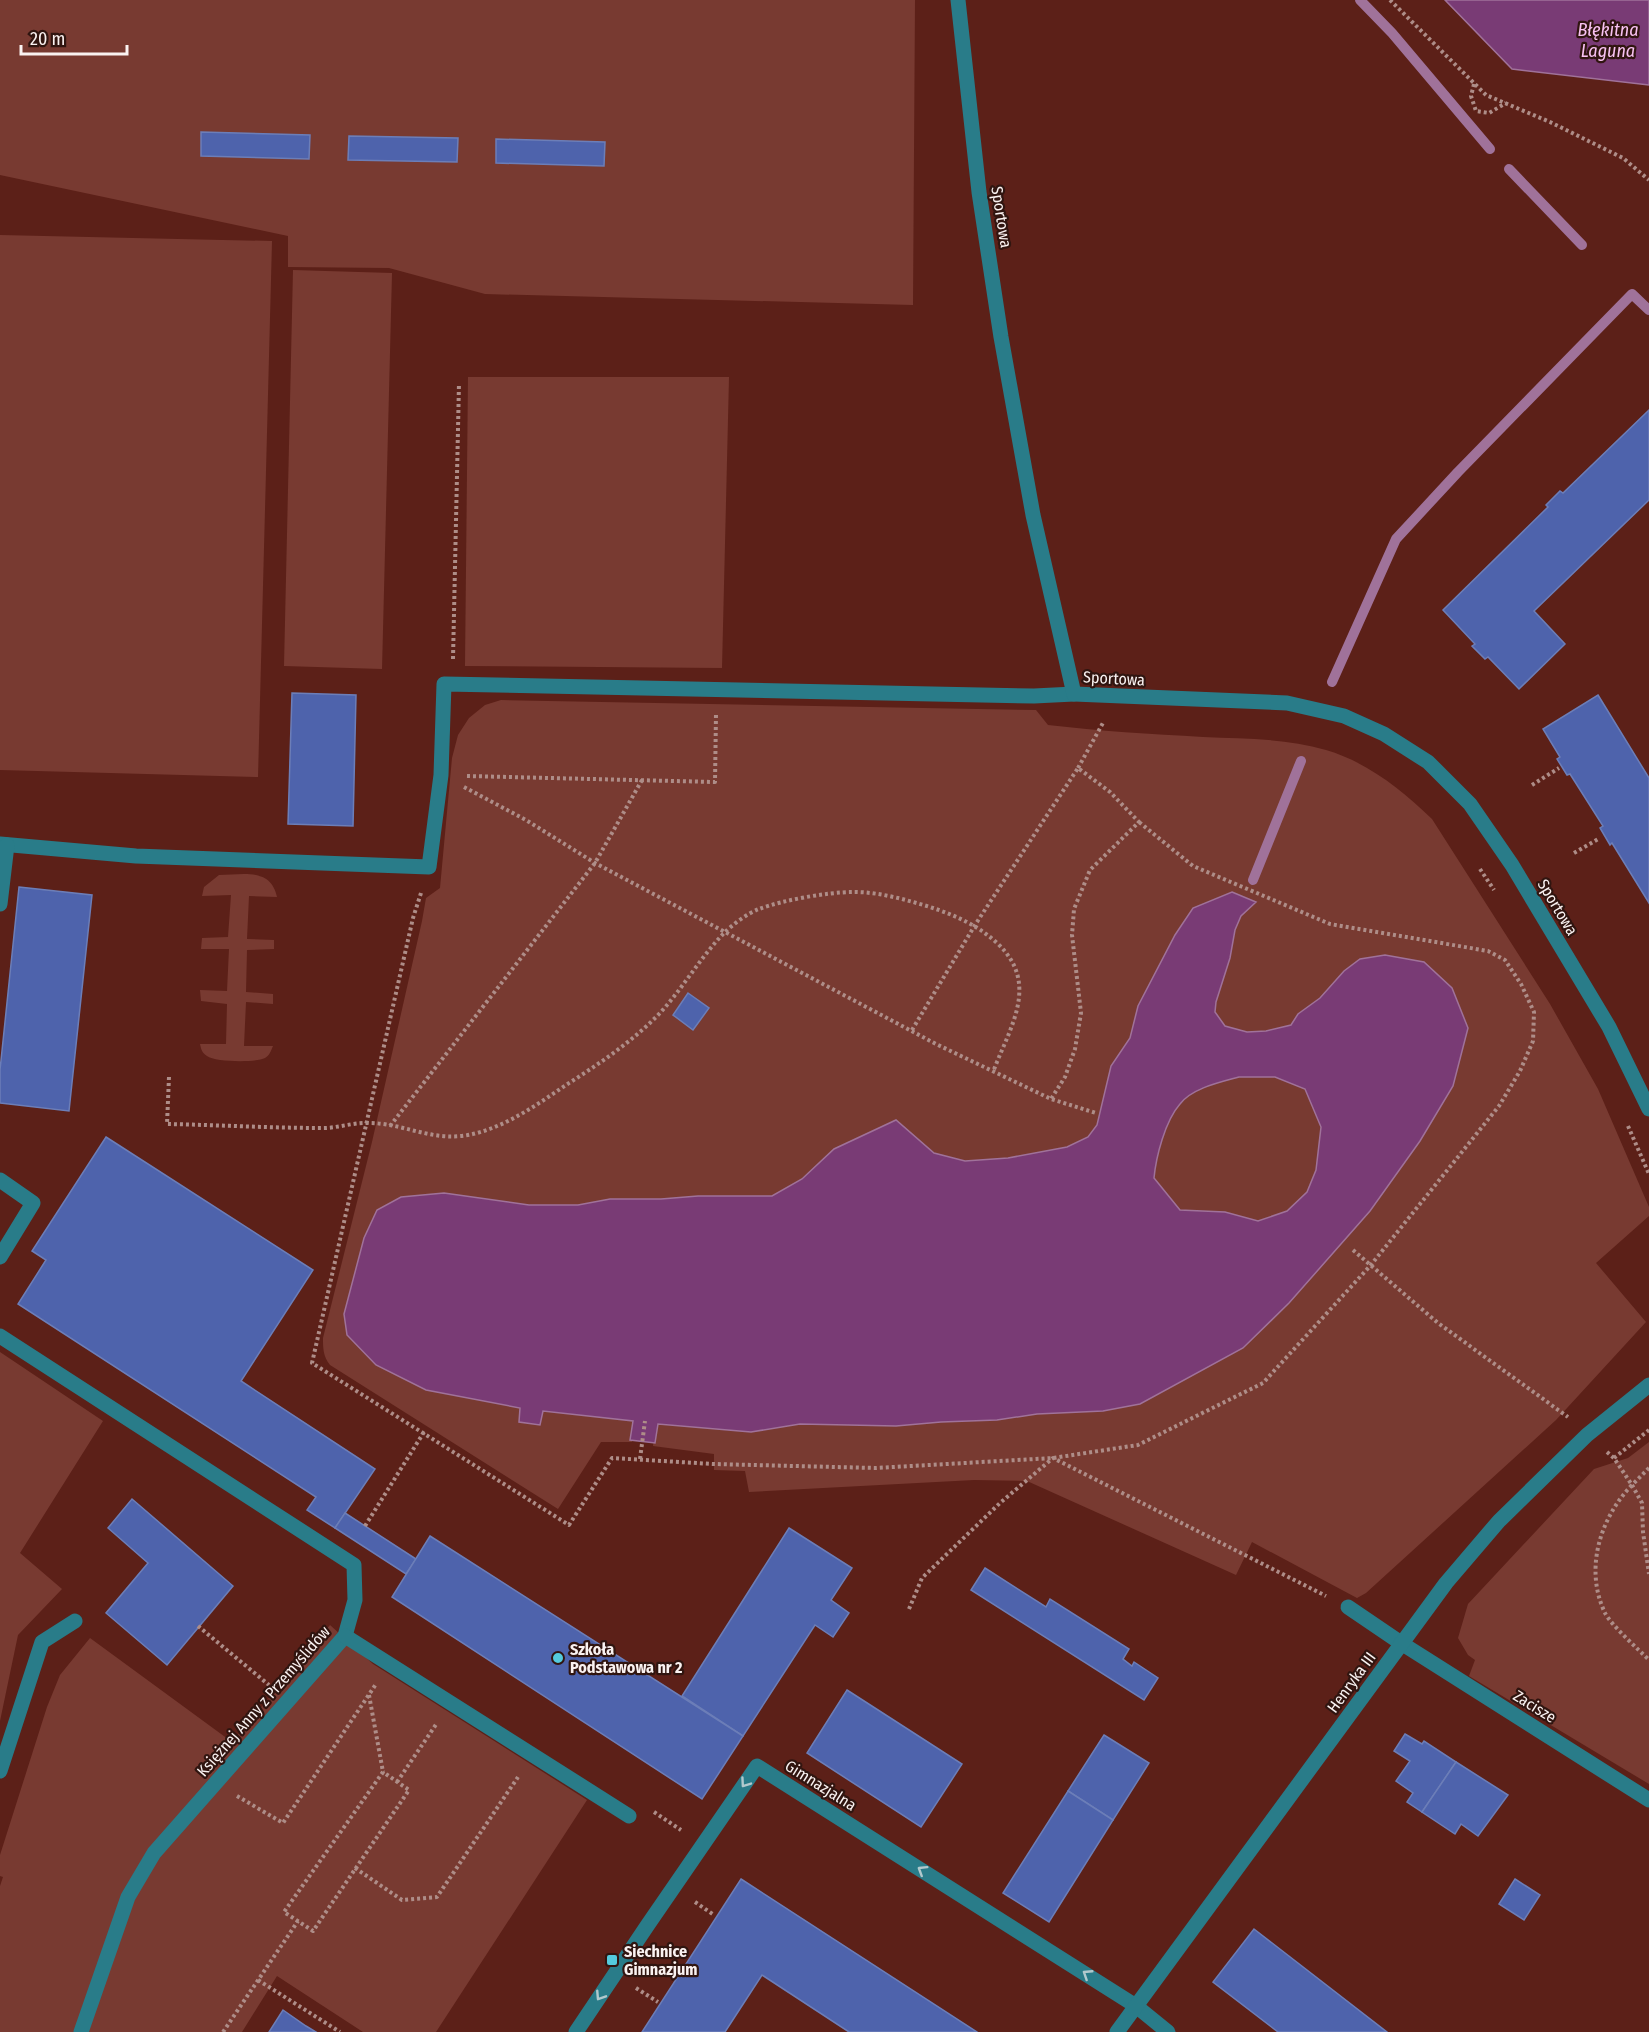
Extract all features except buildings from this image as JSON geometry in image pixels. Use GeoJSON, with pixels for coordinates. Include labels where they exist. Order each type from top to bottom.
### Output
{"type":"FeatureCollection","features":[{"type":"Feature","properties":{"kind":"street","name":"Sportowa"},"geometry":{"type":"LineString","coordinates":[[958,0],[979,192],[1001,337],[1033,515],[1074,694],[1287,703],[1344,716],[1384,734],[1428,762],[1470,804],[1512,866],[1609,1027],[1649,1110]]}},
{"type":"Feature","properties":{"kind":"street"},"geometry":{"type":"LineString","coordinates":[[0,904],[3,844],[136,856],[429,867],[441,775],[444,684],[1034,696],[1074,694]]}},
{"type":"Feature","properties":{"kind":"street"},"geometry":{"type":"LineString","coordinates":[[0,1180],[33,1203],[0,1257]]}},
{"type":"Feature","properties":{"kind":"street","name":"Księżnej Anny z Przemyślidów"},"geometry":{"type":"LineString","coordinates":[[0,1336],[354,1564],[356,1600],[345,1636],[154,1853],[128,1897],[81,2032]]}},
{"type":"Feature","properties":{"kind":"street","name":"Henryka III"},"geometry":{"type":"LineString","coordinates":[[1117,2032],[1446,1583],[1499,1521],[1587,1435],[1649,1385]]}},
{"type":"Feature","properties":{"kind":"street","name":"Zacisze"},"geometry":{"type":"LineString","coordinates":[[1348,1607],[1649,1800]]}},
{"type":"Feature","properties":{"kind":"street"},"geometry":{"type":"LineString","coordinates":[[0,1771],[42,1642],[75,1621]]}},
{"type":"Feature","properties":{"kind":"street"},"geometry":{"type":"LineString","coordinates":[[345,1636],[629,1816]]}},
{"type":"Feature","properties":{"kind":"street","name":"Gimnazjalna"},"geometry":{"type":"LineString","coordinates":[[576,2032],[757,1766],[1136,2006]]}},
{"type":"Feature","properties":{"kind":"street"},"geometry":{"type":"LineString","coordinates":[[1136,2006],[1168,2032]]}},
{"type":"Feature","properties":{"kind":"path"},"geometry":{"type":"LineString","coordinates":[[1390,0],[1486,95],[1550,122],[1623,158],[1649,180]]}},
{"type":"Feature","properties":{"kind":"path"},"geometry":{"type":"LineString","coordinates":[[1474,83],[1471,96],[1476,111],[1489,113],[1506,103]]}},
{"type":"Feature","properties":{"kind":"path"},"geometry":{"type":"LineString","coordinates":[[452,684],[459,383]]}},
{"type":"Feature","properties":{"kind":"path"},"geometry":{"type":"LineString","coordinates":[[441,775],[715,782],[716,689]]}},
{"type":"Feature","properties":{"kind":"path"},"geometry":{"type":"LineString","coordinates":[[912,1030],[975,925],[1078,768],[1104,720],[1106,695]]}},
{"type":"Feature","properties":{"kind":"path"},"geometry":{"type":"LineString","coordinates":[[429,867],[412,918],[312,1364],[424,1432],[569,1525],[612,1458],[713,1464],[876,1468],[1053,1458],[1138,1445],[1263,1383],[1370,1266],[1499,1106],[1520,1071],[1533,1041],[1534,1012],[1521,984],[1505,960],[1488,951],[1330,924],[1193,866],[1139,822],[1110,792],[1078,768]]}},
{"type":"Feature","properties":{"kind":"path"},"geometry":{"type":"LineString","coordinates":[[1532,785],[1559,768]]}},
{"type":"Feature","properties":{"kind":"path"},"geometry":{"type":"LineString","coordinates":[[441,775],[526,820],[595,863],[936,1044],[1052,1099],[1096,1113]]}},
{"type":"Feature","properties":{"kind":"path"},"geometry":{"type":"LineString","coordinates":[[390,1126],[595,863],[642,780]]}},
{"type":"Feature","properties":{"kind":"path"},"geometry":{"type":"LineString","coordinates":[[1052,1099],[1065,1077],[1075,1049],[1081,1013],[1072,934],[1074,909],[1090,870],[1139,822]]}},
{"type":"Feature","properties":{"kind":"path"},"geometry":{"type":"LineString","coordinates":[[1574,853],[1600,838]]}},
{"type":"Feature","properties":{"kind":"path"},"geometry":{"type":"LineString","coordinates":[[1476,864],[1495,893]]}},
{"type":"Feature","properties":{"kind":"path"},"geometry":{"type":"LineString","coordinates":[[168,1077],[167,1124],[327,1128],[367,1122],[434,1136],[457,1137],[484,1131],[521,1115],[606,1058],[659,1014],[725,932],[757,909],[803,898],[853,892],[887,895],[925,905],[975,925],[1011,956],[1019,990],[1019,1003],[1015,1021],[993,1072]]}},
{"type":"Feature","properties":{"kind":"path"},"geometry":{"type":"LineString","coordinates":[[1625,1119],[1649,1174]]}},
{"type":"Feature","properties":{"kind":"path"},"geometry":{"type":"LineString","coordinates":[[1353,1250],[1438,1323],[1563,1413],[1587,1435]]}},
{"type":"Feature","properties":{"kind":"path"},"geometry":{"type":"LineString","coordinates":[[640,1460],[645,1421]]}},
{"type":"Feature","properties":{"kind":"path"},"geometry":{"type":"LineString","coordinates":[[1649,1430],[1614,1458],[1642,1503],[1643,1532],[1649,1574]]}},
{"type":"Feature","properties":{"kind":"path"},"geometry":{"type":"LineString","coordinates":[[365,1526],[424,1432]]}},
{"type":"Feature","properties":{"kind":"path"},"geometry":{"type":"LineString","coordinates":[[1053,1458],[1348,1607]]}},
{"type":"Feature","properties":{"kind":"path"},"geometry":{"type":"LineString","coordinates":[[909,1609],[922,1578],[1000,1503],[1053,1458]]}},
{"type":"Feature","properties":{"kind":"path"},"geometry":{"type":"LineString","coordinates":[[1649,1468],[1618,1500],[1605,1526],[1596,1550],[1595,1583],[1605,1614],[1649,1660]]}},
{"type":"Feature","properties":{"kind":"path"},"geometry":{"type":"LineString","coordinates":[[198,1626],[288,1700]]}},
{"type":"Feature","properties":{"kind":"path"},"geometry":{"type":"LineString","coordinates":[[216,1783],[283,1823],[389,1663]]}},
{"type":"Feature","properties":{"kind":"path"},"geometry":{"type":"LineString","coordinates":[[369,1695],[383,1772],[410,1790],[313,1931],[284,1912],[383,1772]]}},
{"type":"Feature","properties":{"kind":"path"},"geometry":{"type":"LineString","coordinates":[[397,1782],[450,1702]]}},
{"type":"Feature","properties":{"kind":"path"},"geometry":{"type":"LineString","coordinates":[[356,1868],[402,1900],[436,1897],[533,1754]]}},
{"type":"Feature","properties":{"kind":"path"},"geometry":{"type":"LineString","coordinates":[[691,1900],[714,1915]]}},
{"type":"Feature","properties":{"kind":"path"},"geometry":{"type":"LineString","coordinates":[[223,2032],[298,1921]]}},
{"type":"Feature","properties":{"kind":"path"},"geometry":{"type":"LineString","coordinates":[[258,1980],[340,2032]]}},
{"type":"Feature","properties":{"kind":"path"},"geometry":{"type":"LineString","coordinates":[[634,1986],[658,2002]]}},
{"type":"Feature","properties":{"kind":"shaded area"},"geometry":{"type":"Polygon","coordinates":[[[0,0],[915,0],[913,305],[485,294],[389,268],[288,267],[288,236],[0,175],[0,0]]]}},
{"type":"Feature","properties":{"kind":"shaded area"},"geometry":{"type":"Polygon","coordinates":[[[0,235],[272,241],[258,777],[0,770],[0,235]]]}},
{"type":"Feature","properties":{"kind":"shaded area"},"geometry":{"type":"Polygon","coordinates":[[[293,270],[392,273],[382,669],[284,666],[293,270]]]}},
{"type":"Feature","properties":{"kind":"shaded area"},"geometry":{"type":"Polygon","coordinates":[[[468,377],[729,377],[722,668],[465,666],[468,377]]]}},
{"type":"Feature","properties":{"kind":"shaded area"},"geometry":{"type":"Polygon","coordinates":[[[501,700],[1036,710],[1048,725],[1280,741],[1326,750],[1370,769],[1409,798],[1432,819],[1550,1004],[1598,1089],[1649,1207],[1649,1216],[1596,1263],[1646,1322],[1556,1420],[1366,1593],[1357,1598],[1252,1542],[1236,1575],[1027,1481],[974,1480],[749,1492],[745,1471],[714,1470],[714,1454],[653,1446],[655,1423],[636,1421],[632,1442],[601,1442],[558,1509],[330,1365],[323,1345],[372,1142],[426,898],[440,888],[452,758],[458,735],[469,718],[485,705],[501,700]]]}},
{"type":"Feature","properties":{"kind":"shaded area"},"geometry":{"type":"Polygon","coordinates":[[[246,874],[262,877],[274,887],[277,897],[249,896],[247,939],[274,940],[274,949],[247,950],[246,992],[273,994],[273,1004],[246,1002],[244,1046],[273,1046],[268,1056],[260,1060],[218,1060],[204,1054],[200,1046],[200,1044],[226,1044],[227,1004],[201,1001],[200,990],[227,991],[229,949],[201,949],[202,938],[228,937],[231,895],[202,896],[204,887],[219,875],[246,874]]]}},
{"type":"Feature","properties":{"kind":"shaded area"},"geometry":{"type":"Polygon","coordinates":[[[0,1352],[103,1421],[20,1553],[62,1589],[18,1635],[0,1721],[0,1352]]]}},
{"type":"Feature","properties":{"kind":"shaded area"},"geometry":{"type":"Polygon","coordinates":[[[1649,1442],[1649,1784],[1469,1676],[1475,1660],[1468,1655],[1458,1638],[1468,1604],[1594,1469],[1628,1458],[1649,1442]]]}},
{"type":"Feature","properties":{"kind":"shaded area"},"geometry":{"type":"Polygon","coordinates":[[[330,1625],[373,1664],[587,1800],[436,2032],[363,2032],[277,1976],[242,2032],[0,2032],[0,1886],[3,1877],[0,1876],[0,1855],[47,1707],[60,1675],[90,1638],[232,1742],[330,1625]]]}},
{"type":"Feature","properties":{"kind":"water","name":"Błękitna Laguna"},"geometry":{"type":"Polygon","coordinates":[[[1445,0],[1649,0],[1649,85],[1512,69],[1445,0]]]}},
{"type":"Feature","properties":{"kind":"water"},"geometry":{"type":"Polygon","coordinates":[[[1232,892],[1256,902],[1241,916],[1235,930],[1230,958],[1216,1002],[1215,1012],[1225,1026],[1247,1032],[1266,1031],[1291,1025],[1298,1014],[1320,998],[1344,971],[1360,959],[1385,955],[1424,962],[1452,988],[1468,1028],[1453,1086],[1420,1141],[1370,1211],[1289,1303],[1243,1348],[1140,1404],[1103,1411],[896,1426],[800,1424],[751,1432],[658,1424],[655,1443],[630,1440],[633,1421],[543,1411],[540,1425],[519,1422],[520,1408],[426,1390],[376,1365],[347,1335],[344,1314],[364,1238],[377,1210],[401,1197],[444,1193],[529,1205],[578,1205],[610,1199],[772,1196],[802,1179],[834,1149],[896,1120],[934,1153],[965,1161],[1008,1158],[1067,1147],[1088,1137],[1097,1125],[1111,1066],[1130,1038],[1138,1006],[1175,935],[1193,908],[1232,892]],[[1239,1077],[1216,1084],[1185,1098],[1175,1111],[1162,1140],[1154,1178],[1180,1210],[1225,1212],[1258,1221],[1287,1211],[1307,1192],[1316,1170],[1321,1127],[1305,1089],[1275,1077],[1239,1077]]]}},
{"type":"Feature","properties":{"kind":"waterway"},"geometry":{"type":"LineString","coordinates":[[1360,0],[1392,33],[1490,149]]}},
{"type":"Feature","properties":{"kind":"waterway"},"geometry":{"type":"LineString","coordinates":[[1509,169],[1582,245]]}},
{"type":"Feature","properties":{"kind":"waterway"},"geometry":{"type":"LineString","coordinates":[[1332,682],[1396,539],[1458,472],[1632,294],[1649,310]]}},
{"type":"Feature","properties":{"kind":"waterway"},"geometry":{"type":"LineString","coordinates":[[1253,880],[1301,761]]}},
{"type":"Feature","properties":{"kind":"place","name":"Szkoła Podstawowa nr 2"},"geometry":{"type":"Point","coordinates":[558,1658]}},
{"type":"Feature","properties":{"kind":"place","name":"Siechnice Gimnazjum"},"geometry":{"type":"Point","coordinates":[612,1960]}}]}
